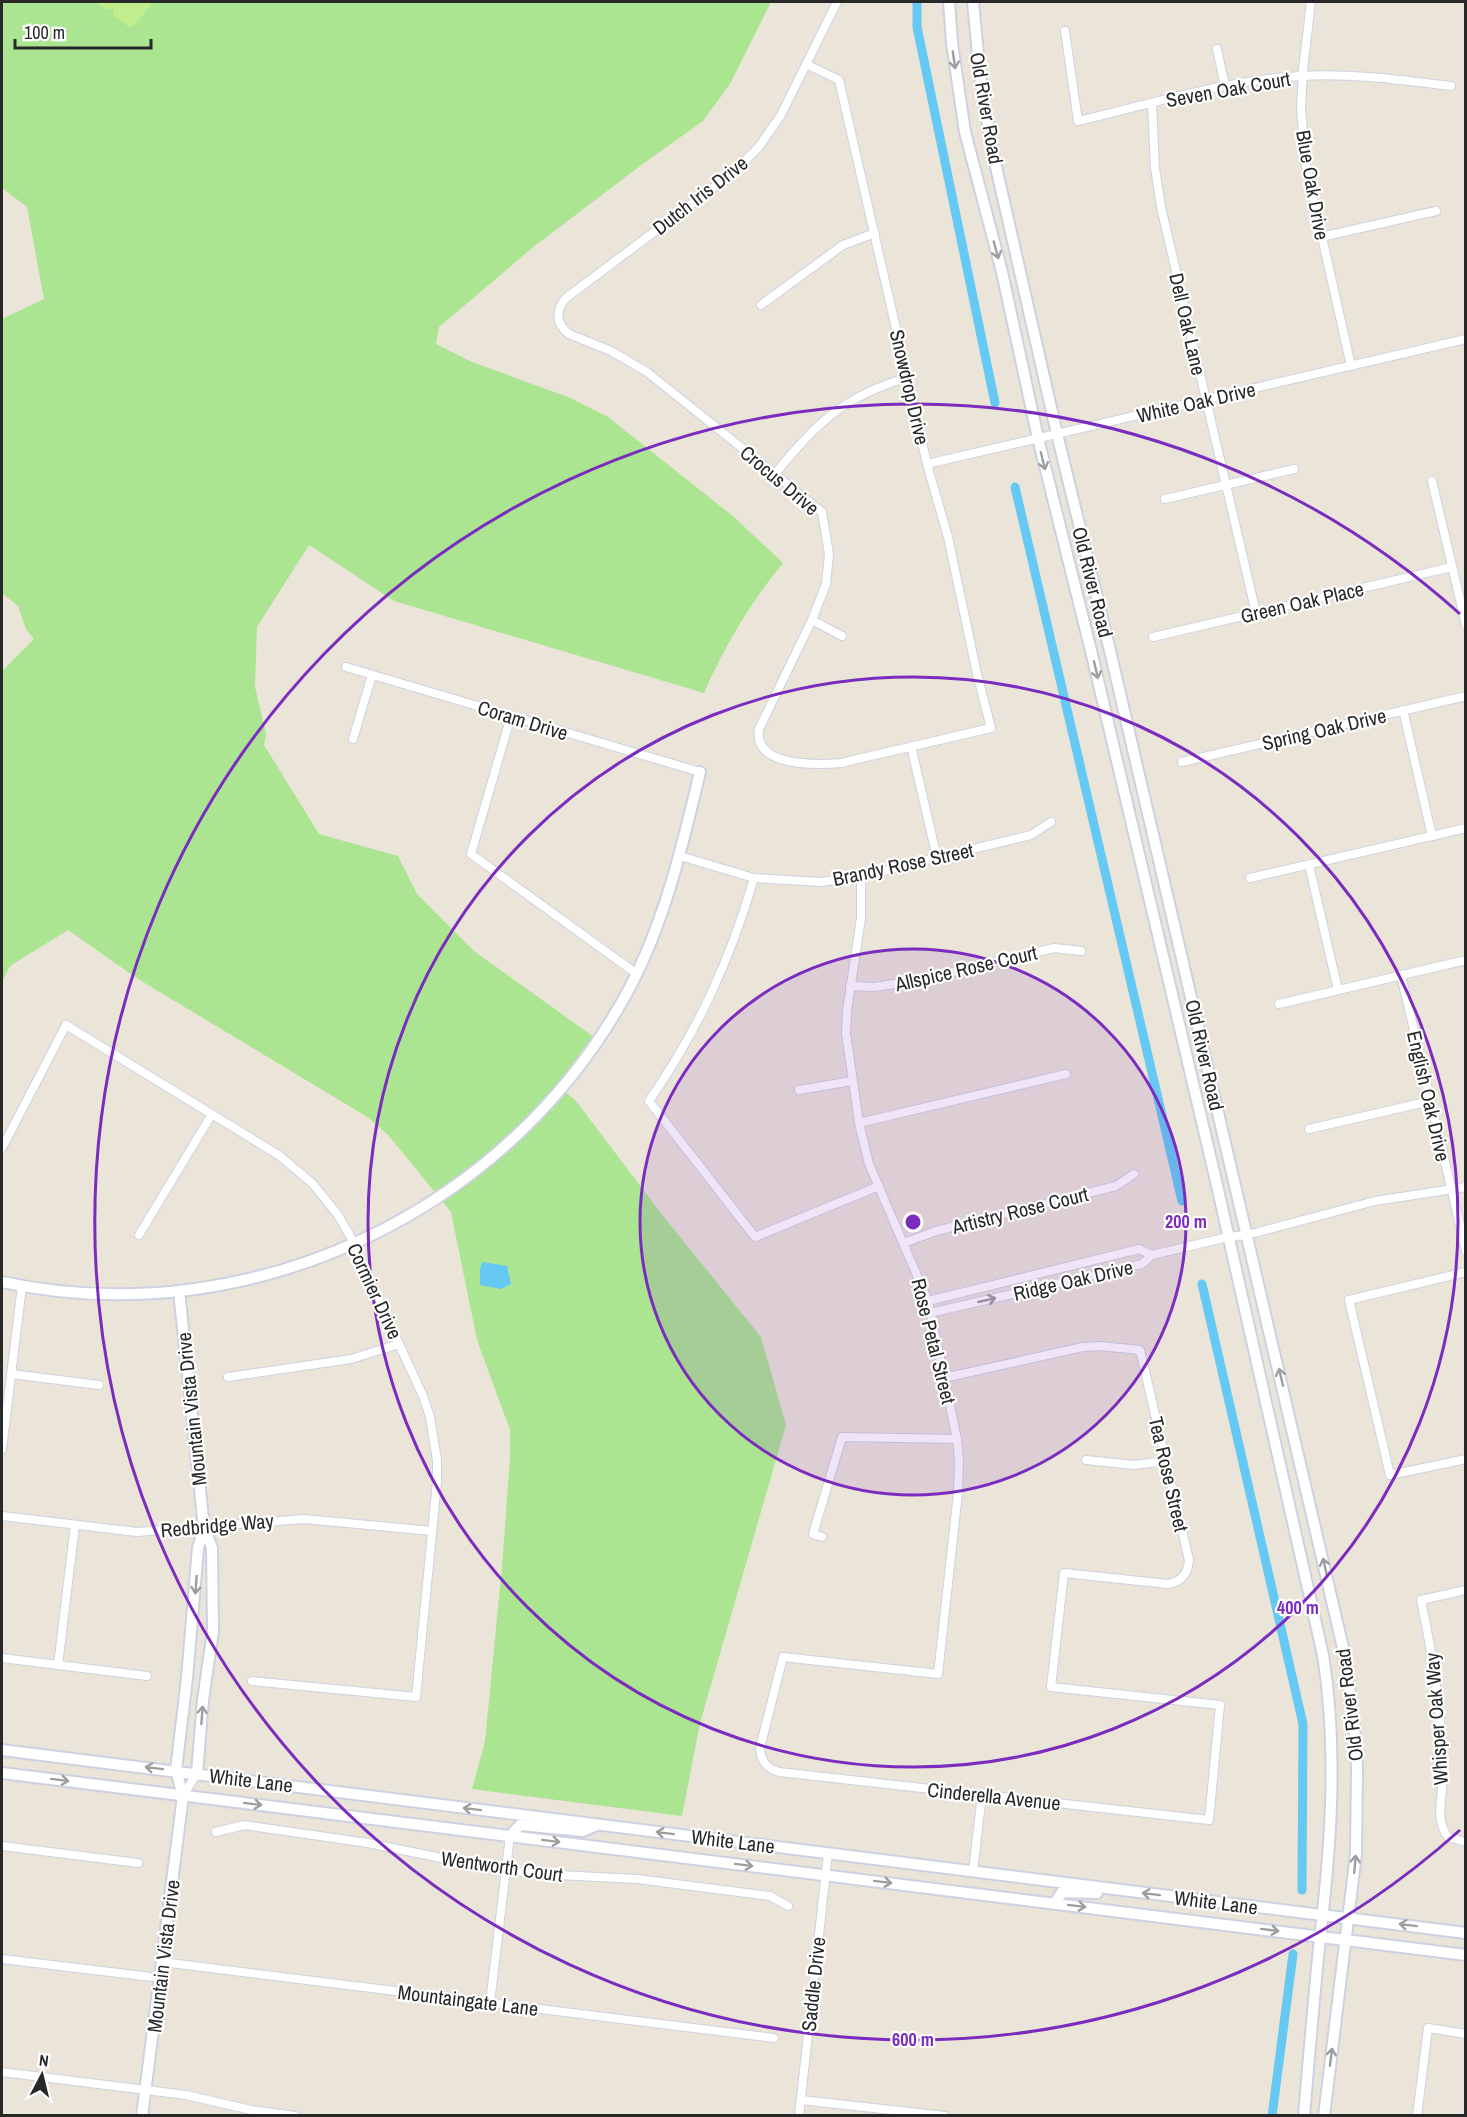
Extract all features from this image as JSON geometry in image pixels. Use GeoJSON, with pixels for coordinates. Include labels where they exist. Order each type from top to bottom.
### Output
{"type":"FeatureCollection","features":[{"type":"Feature","properties":{"kind":"main road","name":"Old River Road"},"geometry":{"type":"LineString","coordinates":[[949,2],[952,43],[965,132],[1002,272],[1038,438],[1093,659],[1316,1615],[1331,1725],[1331,1806],[1304,2115]]}},
{"type":"Feature","properties":{"kind":"main road","name":"Old River Road"},"geometry":{"type":"LineString","coordinates":[[973,2],[981,86],[988,129],[1057,434],[1336,1610],[1349,1681],[1356,1757],[1358,1811],[1356,1854],[1324,2115]]}},
{"type":"Feature","properties":{"kind":"main road"},"geometry":{"type":"LineString","coordinates":[[2,1282],[99,1294],[179,1291],[229,1284],[278,1272],[354,1245],[440,1198],[472,1174],[525,1128],[586,1058],[611,1021],[637,974],[664,909],[680,856],[700,772]]}},
{"type":"Feature","properties":{"kind":"main road","name":"Mountain Vista Drive"},"geometry":{"type":"LineString","coordinates":[[179,1291],[204,1527],[212,1548],[213,1631],[203,1700],[197,1773]]}},
{"type":"Feature","properties":{"kind":"main road","name":"Mountain Vista Drive"},"geometry":{"type":"LineString","coordinates":[[142,2115],[183,1796],[176,1770],[188,1668],[198,1548],[204,1527]]}},
{"type":"Feature","properties":{"kind":"main road","name":"White Lane"},"geometry":{"type":"LineString","coordinates":[[2,1750],[1466,1933]]}},
{"type":"Feature","properties":{"kind":"main road","name":"White Lane"},"geometry":{"type":"LineString","coordinates":[[2,1773],[1466,1955]]}},
{"type":"Feature","properties":{"kind":"main road"},"geometry":{"type":"LineString","coordinates":[[510,1836],[520,1825],[583,1831],[597,1825]]}},
{"type":"Feature","properties":{"kind":"main road"},"geometry":{"type":"LineString","coordinates":[[1054,1903],[1062,1892],[1066,1891],[1107,1894],[1120,1890]]}},
{"type":"Feature","properties":{"kind":"street","name":"Dutch Iris Drive"},"geometry":{"type":"LineString","coordinates":[[566,298],[744,162],[770,133],[781,115],[837,2]]}},
{"type":"Feature","properties":{"kind":"street","name":"Blue Oak Drive"},"geometry":{"type":"LineString","coordinates":[[1311,2],[1301,108],[1306,166],[1351,366]]}},
{"type":"Feature","properties":{"kind":"street","name":"Seven Oak Court"},"geometry":{"type":"LineString","coordinates":[[1065,31],[1078,121],[1225,86],[1303,76],[1346,75],[1451,86]]}},
{"type":"Feature","properties":{"kind":"street"},"geometry":{"type":"LineString","coordinates":[[1217,49],[1225,86]]}},
{"type":"Feature","properties":{"kind":"street","name":"Snowdrop Drive"},"geometry":{"type":"LineString","coordinates":[[806,64],[839,80],[909,377],[927,464],[948,537],[991,728],[911,746]]}},
{"type":"Feature","properties":{"kind":"street","name":"Dell Oak Lane"},"geometry":{"type":"LineString","coordinates":[[1152,104],[1155,168],[1161,207],[1256,613]]}},
{"type":"Feature","properties":{"kind":"street"},"geometry":{"type":"LineString","coordinates":[[1321,237],[1436,211]]}},
{"type":"Feature","properties":{"kind":"street"},"geometry":{"type":"LineString","coordinates":[[761,305],[836,250],[858,238],[875,233]]}},
{"type":"Feature","properties":{"kind":"street","name":"Crocus Drive"},"geometry":{"type":"LineString","coordinates":[[566,298],[558,309],[557,316],[563,330],[611,351],[647,372],[822,512],[828,538],[829,570],[821,601],[759,729],[759,744],[770,755],[795,762],[826,764],[911,746]]}},
{"type":"Feature","properties":{"kind":"street","name":"White Oak Drive"},"geometry":{"type":"LineString","coordinates":[[927,464],[1466,339]]}},
{"type":"Feature","properties":{"kind":"street"},"geometry":{"type":"LineString","coordinates":[[775,474],[801,441],[833,412],[867,392],[909,377]]}},
{"type":"Feature","properties":{"kind":"street"},"geometry":{"type":"LineString","coordinates":[[1165,500],[1294,469]]}},
{"type":"Feature","properties":{"kind":"street"},"geometry":{"type":"LineString","coordinates":[[1432,481],[1466,625]]}},
{"type":"Feature","properties":{"kind":"street","name":"Green Oak Place"},"geometry":{"type":"LineString","coordinates":[[1152,637],[1452,567]]}},
{"type":"Feature","properties":{"kind":"street"},"geometry":{"type":"LineString","coordinates":[[812,620],[842,636]]}},
{"type":"Feature","properties":{"kind":"street","name":"Coram Drive"},"geometry":{"type":"LineString","coordinates":[[346,667],[700,772]]}},
{"type":"Feature","properties":{"kind":"street"},"geometry":{"type":"LineString","coordinates":[[353,739],[372,675]]}},
{"type":"Feature","properties":{"kind":"street","name":"Spring Oak Drive"},"geometry":{"type":"LineString","coordinates":[[1182,762],[1466,696]]}},
{"type":"Feature","properties":{"kind":"street"},"geometry":{"type":"LineString","coordinates":[[1403,710],[1432,836]]}},
{"type":"Feature","properties":{"kind":"street"},"geometry":{"type":"LineString","coordinates":[[512,716],[471,854],[637,974]]}},
{"type":"Feature","properties":{"kind":"street"},"geometry":{"type":"LineString","coordinates":[[911,746],[937,858]]}},
{"type":"Feature","properties":{"kind":"street","name":"Brandy Rose Street"},"geometry":{"type":"LineString","coordinates":[[680,856],[754,878],[821,882],[861,876],[1031,835],[1051,822]]}},
{"type":"Feature","properties":{"kind":"street"},"geometry":{"type":"LineString","coordinates":[[1250,878],[1466,828]]}},
{"type":"Feature","properties":{"kind":"street"},"geometry":{"type":"LineString","coordinates":[[1309,865],[1338,990]]}},
{"type":"Feature","properties":{"kind":"street","name":"Rose Petal Street"},"geometry":{"type":"LineString","coordinates":[[779,1772],[767,1767],[763,1762],[760,1748],[783,1657],[938,1674],[958,1493],[957,1439],[928,1301],[869,1164],[852,1081],[846,1033],[850,986],[861,918],[861,876]]}},
{"type":"Feature","properties":{"kind":"street"},"geometry":{"type":"LineString","coordinates":[[754,878],[730,951],[712,993],[686,1044],[649,1101],[755,1237],[879,1186]]}},
{"type":"Feature","properties":{"kind":"street","name":"Allspice Rose Court"},"geometry":{"type":"LineString","coordinates":[[850,986],[874,987],[915,981],[1054,948],[1082,951]]}},
{"type":"Feature","properties":{"kind":"street"},"geometry":{"type":"LineString","coordinates":[[1279,1004],[1466,960]]}},
{"type":"Feature","properties":{"kind":"street","name":"English Oak Drive"},"geometry":{"type":"LineString","coordinates":[[1401,975],[1466,1251]]}},
{"type":"Feature","properties":{"kind":"street","name":"Cormier Drive"},"geometry":{"type":"LineString","coordinates":[[2,1149],[66,1025],[280,1156],[297,1169],[325,1198],[338,1215],[354,1245],[423,1396],[434,1438],[437,1482],[416,1697],[252,1681]]}},
{"type":"Feature","properties":{"kind":"street"},"geometry":{"type":"LineString","coordinates":[[859,1123],[1066,1074]]}},
{"type":"Feature","properties":{"kind":"street"},"geometry":{"type":"LineString","coordinates":[[799,1090],[852,1081]]}},
{"type":"Feature","properties":{"kind":"street"},"geometry":{"type":"LineString","coordinates":[[1309,1129],[1430,1101]]}},
{"type":"Feature","properties":{"kind":"street"},"geometry":{"type":"LineString","coordinates":[[139,1235],[212,1114]]}},
{"type":"Feature","properties":{"kind":"street","name":"Artistry Rose Court"},"geometry":{"type":"LineString","coordinates":[[904,1243],[936,1231],[1116,1186],[1134,1174]]}},
{"type":"Feature","properties":{"kind":"street","name":"Ridge Oak Drive"},"geometry":{"type":"LineString","coordinates":[[930,1313],[1142,1264],[1152,1255],[1228,1237],[1247,1235],[1375,1201],[1466,1187]]}},
{"type":"Feature","properties":{"kind":"street","name":"Ridge Oak Drive"},"geometry":{"type":"LineString","coordinates":[[928,1301],[1138,1249],[1152,1255]]}},
{"type":"Feature","properties":{"kind":"street"},"geometry":{"type":"LineString","coordinates":[[1466,1272],[1349,1300],[1390,1475],[1466,1459]]}},
{"type":"Feature","properties":{"kind":"street"},"geometry":{"type":"LineString","coordinates":[[2,1449],[22,1286]]}},
{"type":"Feature","properties":{"kind":"street"},"geometry":{"type":"LineString","coordinates":[[228,1377],[351,1359],[399,1344]]}},
{"type":"Feature","properties":{"kind":"street","name":"Tea Rose Street"},"geometry":{"type":"LineString","coordinates":[[944,1378],[1083,1347],[1100,1346],[1140,1350],[1189,1560],[1188,1568],[1181,1580],[1165,1584],[1064,1573],[1052,1687],[1220,1705],[1209,1820]]}},
{"type":"Feature","properties":{"kind":"street"},"geometry":{"type":"LineString","coordinates":[[11,1374],[99,1385]]}},
{"type":"Feature","properties":{"kind":"street"},"geometry":{"type":"LineString","coordinates":[[822,1537],[813,1534],[842,1437],[957,1439]]}},
{"type":"Feature","properties":{"kind":"street"},"geometry":{"type":"LineString","coordinates":[[1086,1460],[1134,1465],[1166,1461]]}},
{"type":"Feature","properties":{"kind":"street","name":"Redbridge Way"},"geometry":{"type":"LineString","coordinates":[[2,1516],[137,1532],[304,1519],[432,1531]]}},
{"type":"Feature","properties":{"kind":"street"},"geometry":{"type":"LineString","coordinates":[[58,1665],[75,1525]]}},
{"type":"Feature","properties":{"kind":"street","name":"Whisper Oak Way"},"geometry":{"type":"LineString","coordinates":[[1466,1590],[1421,1600],[1435,1678],[1440,1726],[1443,1774],[1440,1824],[1448,1837],[1466,1842]]}},
{"type":"Feature","properties":{"kind":"street"},"geometry":{"type":"LineString","coordinates":[[2,1658],[147,1676]]}},
{"type":"Feature","properties":{"kind":"street","name":"Cinderella Avenue"},"geometry":{"type":"LineString","coordinates":[[779,1772],[1209,1820]]}},
{"type":"Feature","properties":{"kind":"street","name":"Mountain Vista Drive"},"geometry":{"type":"LineString","coordinates":[[183,1796],[197,1773]]}},
{"type":"Feature","properties":{"kind":"street"},"geometry":{"type":"LineString","coordinates":[[972,1871],[982,1794]]}},
{"type":"Feature","properties":{"kind":"street","name":"Wentworth Court"},"geometry":{"type":"LineString","coordinates":[[216,1832],[244,1825],[368,1843],[460,1863],[507,1870],[637,1879],[770,1896],[788,1906]]}},
{"type":"Feature","properties":{"kind":"street"},"geometry":{"type":"LineString","coordinates":[[490,2003],[510,1836]]}},
{"type":"Feature","properties":{"kind":"street"},"geometry":{"type":"LineString","coordinates":[[2,1846],[138,1863]]}},
{"type":"Feature","properties":{"kind":"street","name":"Saddle Drive"},"geometry":{"type":"LineString","coordinates":[[799,2115],[828,1853]]}},
{"type":"Feature","properties":{"kind":"street"},"geometry":{"type":"LineString","coordinates":[[2,1959],[160,1978]]}},
{"type":"Feature","properties":{"kind":"street","name":"Mountaingate Lane"},"geometry":{"type":"LineString","coordinates":[[162,1962],[774,2038]]}},
{"type":"Feature","properties":{"kind":"street"},"geometry":{"type":"LineString","coordinates":[[1417,2115],[1428,2028],[1466,2034]]}},
{"type":"Feature","properties":{"kind":"street"},"geometry":{"type":"LineString","coordinates":[[2,2072],[186,2095],[251,2110],[295,2115]]}},
{"type":"Feature","properties":{"kind":"street"},"geometry":{"type":"LineString","coordinates":[[801,2100],[945,2115]]}},
{"type":"Feature","properties":{"kind":"green space"},"geometry":{"type":"Polygon","coordinates":[[[2,2],[771,2],[730,84],[703,121],[532,248],[439,327],[436,344],[472,362],[568,397],[608,417],[734,517],[783,563],[739,625],[704,693],[394,601],[309,545],[257,627],[255,687],[266,734],[264,745],[319,834],[398,856],[417,894],[474,951],[598,1040],[562,1089],[576,1101],[663,1216],[761,1337],[786,1425],[700,1723],[682,1816],[472,1789],[485,1741],[502,1567],[510,1430],[477,1340],[451,1212],[389,1136],[369,1118],[138,979],[68,930],[10,966],[2,982],[2,671],[34,639],[26,629],[18,606],[2,593],[2,319],[44,299],[27,207],[2,188],[2,2]]]}},
{"type":"Feature","properties":{"kind":"green space"},"geometry":{"type":"Polygon","coordinates":[[[95,2],[153,2],[134,26],[129,27],[113,15],[114,8],[107,10],[95,2]]]}},
{"type":"Feature","properties":{"kind":"water"},"geometry":{"type":"Polygon","coordinates":[[[482,1262],[507,1266],[511,1284],[501,1289],[480,1285],[482,1262]]]}},
{"type":"Feature","properties":{"kind":"waterway"},"geometry":{"type":"LineString","coordinates":[[917,2],[917,27],[995,403]]}},
{"type":"Feature","properties":{"kind":"waterway"},"geometry":{"type":"LineString","coordinates":[[1015,487],[1182,1201]]}},
{"type":"Feature","properties":{"kind":"waterway"},"geometry":{"type":"LineString","coordinates":[[1202,1284],[1303,1724],[1302,1890]]}},
{"type":"Feature","properties":{"kind":"waterway"},"geometry":{"type":"LineString","coordinates":[[1272,2116],[1293,1954]]}}]}
